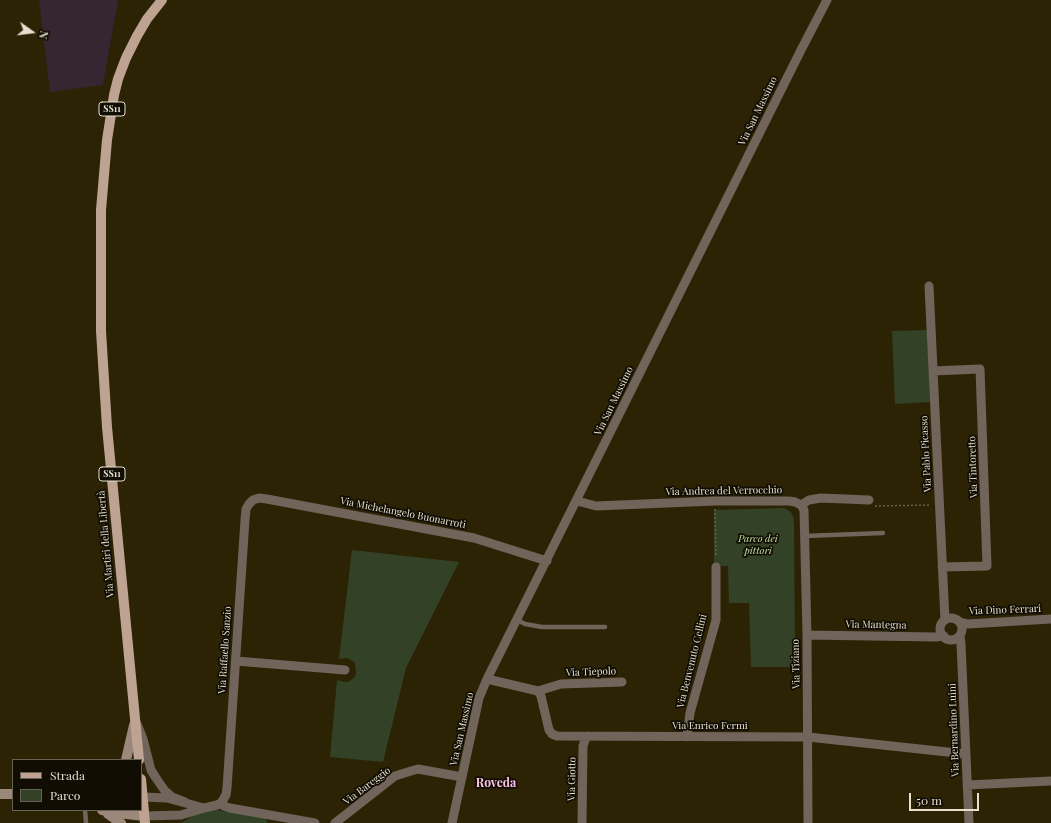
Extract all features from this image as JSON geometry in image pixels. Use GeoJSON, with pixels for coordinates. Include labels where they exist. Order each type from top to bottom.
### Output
{"type":"FeatureCollection","features":[{"type":"Feature","properties":{"kind":"main road","name":"Via Martiri della Libertà"},"geometry":{"type":"LineString","coordinates":[[139,759],[107,427],[101,331],[101,210],[107,140],[118,79],[136,36],[162,0]]}},
{"type":"Feature","properties":{"kind":"main road"},"geometry":{"type":"LineString","coordinates":[[142,797],[145,819]]}},
{"type":"Feature","properties":{"kind":"street","name":"Via San Massimo"},"geometry":{"type":"LineString","coordinates":[[452,823],[479,698],[487,679],[827,0]]}},
{"type":"Feature","properties":{"kind":"street","name":"Via Pablo Picasso"},"geometry":{"type":"LineString","coordinates":[[929,286],[945,620]]}},
{"type":"Feature","properties":{"kind":"street","name":"Via Tintoretto"},"geometry":{"type":"LineString","coordinates":[[933,371],[980,369],[987,566],[942,567]]}},
{"type":"Feature","properties":{"kind":"street","name":"Via Michelangelo Buonarroti"},"geometry":{"type":"LineString","coordinates":[[253,500],[260,498],[266,499],[474,538],[547,561]]}},
{"type":"Feature","properties":{"kind":"street"},"geometry":{"type":"LineString","coordinates":[[800,505],[809,500],[821,498],[869,500]]}},
{"type":"Feature","properties":{"kind":"street","name":"Via Raffaello Sanzio"},"geometry":{"type":"LineString","coordinates":[[221,803],[226,795],[227,788],[246,509],[253,500]]}},
{"type":"Feature","properties":{"kind":"street","name":"Via Andrea del Verrocchio"},"geometry":{"type":"LineString","coordinates":[[577,501],[596,506],[716,501],[789,501],[800,505]]}},
{"type":"Feature","properties":{"kind":"street","name":"Via Tiziano"},"geometry":{"type":"LineString","coordinates":[[800,505],[804,510],[805,516],[808,823]]}},
{"type":"Feature","properties":{"kind":"street","name":"Via Benvenuto Cellini"},"geometry":{"type":"LineString","coordinates":[[687,737],[690,713],[716,620],[716,567]]}},
{"type":"Feature","properties":{"kind":"street"},"geometry":{"type":"LineString","coordinates":[[951,618],[960,622],[962,630],[960,636],[952,640],[944,636],[941,628],[945,620],[951,618]]}},
{"type":"Feature","properties":{"kind":"street","name":"Via Dino Ferrari"},"geometry":{"type":"LineString","coordinates":[[960,622],[968,624],[1051,619]]}},
{"type":"Feature","properties":{"kind":"street","name":"Via Mantegna"},"geometry":{"type":"LineString","coordinates":[[807,634],[944,636]]}},
{"type":"Feature","properties":{"kind":"street","name":"Via Bernardino Luini"},"geometry":{"type":"LineString","coordinates":[[960,636],[969,823]]}},
{"type":"Feature","properties":{"kind":"street"},"geometry":{"type":"LineString","coordinates":[[236,661],[345,670]]}},
{"type":"Feature","properties":{"kind":"street"},"geometry":{"type":"LineString","coordinates":[[487,679],[538,691]]}},
{"type":"Feature","properties":{"kind":"street","name":"Via Tiepolo"},"geometry":{"type":"LineString","coordinates":[[538,691],[561,684],[622,682]]}},
{"type":"Feature","properties":{"kind":"street","name":"Via Enrico Fermi"},"geometry":{"type":"LineString","coordinates":[[538,691],[541,696],[549,730],[552,734],[557,736],[808,737],[966,754]]}},
{"type":"Feature","properties":{"kind":"street"},"geometry":{"type":"LineString","coordinates":[[126,759],[135,719]]}},
{"type":"Feature","properties":{"kind":"street"},"geometry":{"type":"LineString","coordinates":[[135,719],[143,739],[151,770],[165,791],[185,802]]}},
{"type":"Feature","properties":{"kind":"street","name":"Via Giotto"},"geometry":{"type":"LineString","coordinates":[[582,823],[583,746],[588,736]]}},
{"type":"Feature","properties":{"kind":"street"},"geometry":{"type":"LineString","coordinates":[[442,773],[455,770],[460,767],[466,758]]}},
{"type":"Feature","properties":{"kind":"street","name":"Via Bareggio"},"geometry":{"type":"LineString","coordinates":[[335,823],[396,776],[418,769],[462,777]]}},
{"type":"Feature","properties":{"kind":"street"},"geometry":{"type":"LineString","coordinates":[[967,785],[1051,780]]}},
{"type":"Feature","properties":{"kind":"street"},"geometry":{"type":"LineString","coordinates":[[0,794],[12,794]]}},
{"type":"Feature","properties":{"kind":"street"},"geometry":{"type":"LineString","coordinates":[[142,797],[167,798],[204,808]]}},
{"type":"Feature","properties":{"kind":"street"},"geometry":{"type":"LineString","coordinates":[[176,823],[193,812],[221,803],[230,808],[315,823]]}},
{"type":"Feature","properties":{"kind":"street"},"geometry":{"type":"LineString","coordinates":[[104,811],[122,823]]}},
{"type":"Feature","properties":{"kind":"street"},"geometry":{"type":"LineString","coordinates":[[106,811],[145,819],[193,812]]}},
{"type":"Feature","properties":{"kind":"lane"},"geometry":{"type":"LineString","coordinates":[[805,536],[882,534]]}},
{"type":"Feature","properties":{"kind":"lane"},"geometry":{"type":"LineString","coordinates":[[517,620],[524,624],[542,627],[605,627]]}},
{"type":"Feature","properties":{"kind":"lane"},"geometry":{"type":"LineString","coordinates":[[84,811],[86,823]]}},
{"type":"Feature","properties":{"kind":"path"},"geometry":{"type":"LineString","coordinates":[[869,500],[870,507],[939,504]]}},
{"type":"Feature","properties":{"kind":"path"},"geometry":{"type":"LineString","coordinates":[[716,501],[716,567]]}},
{"type":"Feature","properties":{"kind":"shaded area"},"geometry":{"type":"Polygon","coordinates":[[[39,0],[118,0],[103,85],[50,92],[39,0]]]}},
{"type":"Feature","properties":{"kind":"green space"},"geometry":{"type":"Polygon","coordinates":[[[927,330],[930,402],[895,404],[892,331],[927,330]]]}},
{"type":"Feature","properties":{"kind":"green space","name":"Parco dei pittori"},"geometry":{"type":"Polygon","coordinates":[[[784,508],[791,512],[794,519],[795,667],[751,667],[749,603],[729,603],[728,566],[714,566],[714,510],[784,508]]]}},
{"type":"Feature","properties":{"kind":"green space"},"geometry":{"type":"Polygon","coordinates":[[[352,550],[459,562],[406,668],[383,762],[330,757],[337,680],[348,682],[355,677],[356,673],[355,663],[347,658],[339,659],[352,550]]]}},
{"type":"Feature","properties":{"kind":"green space"},"geometry":{"type":"Polygon","coordinates":[[[217,810],[266,818],[267,823],[182,823],[193,815],[205,811],[217,810]]]}},
{"type":"Feature","properties":{"kind":"district","name":"Roveda"},"geometry":{"type":"Point","coordinates":[496,783]}}]}
